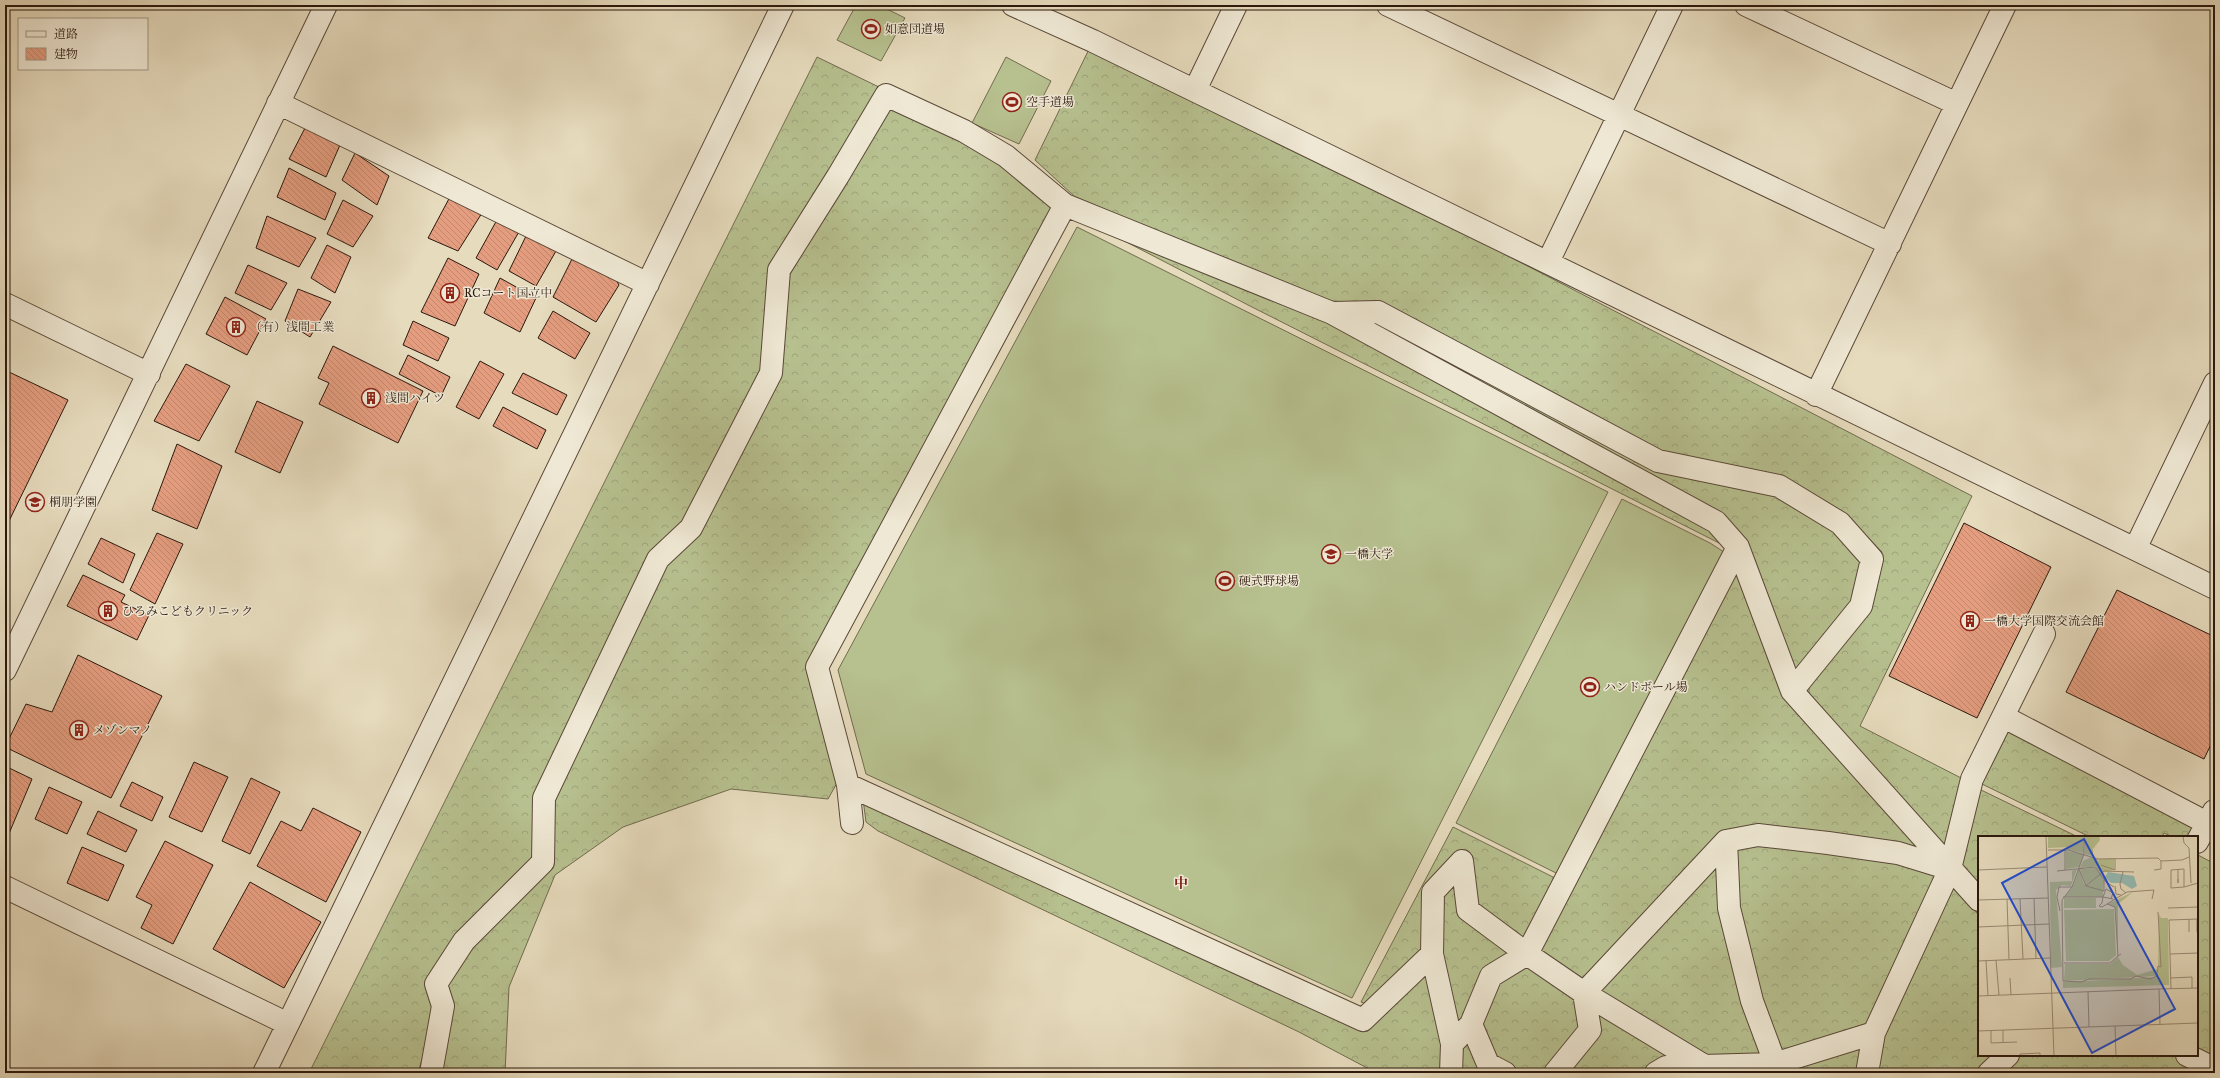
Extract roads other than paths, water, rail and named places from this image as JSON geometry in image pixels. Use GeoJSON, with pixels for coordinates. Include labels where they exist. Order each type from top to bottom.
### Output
{"type":"FeatureCollection","features":[{"type":"Feature","properties":{"kind":"street"},"geometry":{"type":"LineString","coordinates":[[5,670],[326,5]]}},
{"type":"Feature","properties":{"kind":"street"},"geometry":{"type":"LineString","coordinates":[[264,1073],[783,5]]}},
{"type":"Feature","properties":{"kind":"street"},"geometry":{"type":"LineString","coordinates":[[1013,5],[1195,90],[1548,262],[1816,395],[2215,588]]}},
{"type":"Feature","properties":{"kind":"street"},"geometry":{"type":"LineString","coordinates":[[1195,90],[1236,5]]}},
{"type":"Feature","properties":{"kind":"street"},"geometry":{"type":"LineString","coordinates":[[1388,5],[1890,244]]}},
{"type":"Feature","properties":{"kind":"street"},"geometry":{"type":"LineString","coordinates":[[1548,262],[1672,5]]}},
{"type":"Feature","properties":{"kind":"street"},"geometry":{"type":"LineString","coordinates":[[1746,5],[1957,104]]}},
{"type":"Feature","properties":{"kind":"street"},"geometry":{"type":"LineString","coordinates":[[1816,395],[2005,5]]}},
{"type":"Feature","properties":{"kind":"street"},"geometry":{"type":"LineString","coordinates":[[431,1073],[443,1006],[436,984],[464,941],[543,862],[544,798],[658,558],[691,528],[771,373],[779,270],[838,176],[886,95],[964,132],[1006,156],[1065,205],[1332,313],[1716,522],[1738,547],[1792,692],[1978,899]]}},
{"type":"Feature","properties":{"kind":"street"},"geometry":{"type":"LineString","coordinates":[[278,103],[648,284]]}},
{"type":"Feature","properties":{"kind":"street"},"geometry":{"type":"LineString","coordinates":[[852,823],[848,785],[818,667],[1065,205]]}},
{"type":"Feature","properties":{"kind":"street"},"geometry":{"type":"LineString","coordinates":[[5,304],[149,374]]}},
{"type":"Feature","properties":{"kind":"street"},"geometry":{"type":"LineString","coordinates":[[1332,313],[1378,312],[1658,461],[1779,486],[1840,523],[1872,559],[1860,606],[1792,692]]}},
{"type":"Feature","properties":{"kind":"street"},"geometry":{"type":"LineString","coordinates":[[2136,549],[2215,383]]}},
{"type":"Feature","properties":{"kind":"street"},"geometry":{"type":"LineString","coordinates":[[1452,1044],[1471,1024],[1491,976],[1527,954],[1738,547]]}},
{"type":"Feature","properties":{"kind":"street"},"geometry":{"type":"LineString","coordinates":[[1867,1073],[1874,1033],[1950,868],[1972,779],[2044,634]]}},
{"type":"Feature","properties":{"kind":"street"},"geometry":{"type":"LineString","coordinates":[[2004,717],[2206,825]]}},
{"type":"Feature","properties":{"kind":"street"},"geometry":{"type":"LineString","coordinates":[[848,785],[1363,1020],[1432,954]]}},
{"type":"Feature","properties":{"kind":"street"},"geometry":{"type":"LineString","coordinates":[[1584,993],[1726,841],[1758,835],[1828,843],[1898,853],[1950,868]]}},
{"type":"Feature","properties":{"kind":"street"},"geometry":{"type":"LineString","coordinates":[[1726,841],[1729,908],[1752,1001],[1776,1068]]}},
{"type":"Feature","properties":{"kind":"street"},"geometry":{"type":"LineString","coordinates":[[1451,1073],[1452,1044],[1432,954],[1433,892],[1462,861],[1468,910],[1527,954],[1584,993],[1703,1065]]}},
{"type":"Feature","properties":{"kind":"street"},"geometry":{"type":"LineString","coordinates":[[5,887],[288,1024]]}},
{"type":"Feature","properties":{"kind":"street"},"geometry":{"type":"LineString","coordinates":[[1555,1073],[1590,1030],[1584,993]]}},
{"type":"Feature","properties":{"kind":"street"},"geometry":{"type":"LineString","coordinates":[[1471,1024],[1494,1070]]}},
{"type":"Feature","properties":{"kind":"street"},"geometry":{"type":"LineString","coordinates":[[1656,1073],[1666,1067],[1703,1065],[1776,1068],[1874,1033]]}},
{"type":"Feature","properties":{"kind":"street"},"geometry":{"type":"LineString","coordinates":[[1989,1073],[2007,1056]]}},
{"type":"Feature","properties":{"kind":"street"},"geometry":{"type":"LineString","coordinates":[[2189,1056],[2215,1069]]}},
{"type":"Feature","properties":{"kind":"place","name":"如意団道場"},"geometry":{"type":"Point","coordinates":[871,29]}},
{"type":"Feature","properties":{"kind":"place","name":"空手道場"},"geometry":{"type":"Point","coordinates":[1012,102]}},
{"type":"Feature","properties":{"kind":"place","name":"RCコート国立中"},"geometry":{"type":"Point","coordinates":[450,293]}},
{"type":"Feature","properties":{"kind":"place","name":"（有）浅間工業"},"geometry":{"type":"Point","coordinates":[236,327]}},
{"type":"Feature","properties":{"kind":"place","name":"浅間ハイツ"},"geometry":{"type":"Point","coordinates":[371,398]}},
{"type":"Feature","properties":{"kind":"place","name":"桐朋学園"},"geometry":{"type":"Point","coordinates":[35,502]}},
{"type":"Feature","properties":{"kind":"place","name":"一橋大学"},"geometry":{"type":"Point","coordinates":[1331,554]}},
{"type":"Feature","properties":{"kind":"place","name":"硬式野球場"},"geometry":{"type":"Point","coordinates":[1225,581]}},
{"type":"Feature","properties":{"kind":"place","name":"ひろみこどもクリニック"},"geometry":{"type":"Point","coordinates":[108,611]}},
{"type":"Feature","properties":{"kind":"place","name":"一橋大学国際交流会館"},"geometry":{"type":"Point","coordinates":[1970,621]}},
{"type":"Feature","properties":{"kind":"place","name":"ハンドボール場"},"geometry":{"type":"Point","coordinates":[1590,687]}},
{"type":"Feature","properties":{"kind":"place","name":"メゾンマノ"},"geometry":{"type":"Point","coordinates":[79,730]}},
{"type":"Feature","properties":{"kind":"district","name":"中"},"geometry":{"type":"Point","coordinates":[1181,883]}}]}
